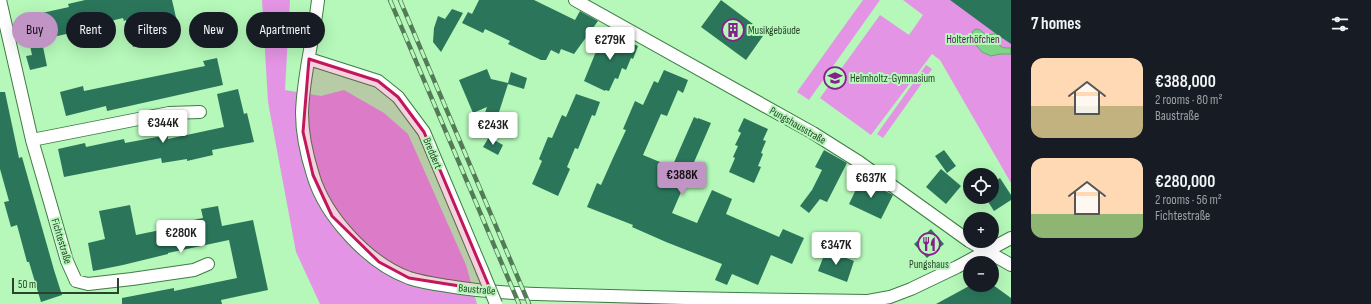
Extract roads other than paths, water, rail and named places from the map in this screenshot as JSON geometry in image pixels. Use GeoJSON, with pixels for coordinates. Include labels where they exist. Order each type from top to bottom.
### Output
{"type":"FeatureCollection","features":[{"type":"Feature","properties":{"kind":"street","name":"Fichtestraße"},"geometry":{"type":"LineString","coordinates":[[0,0],[32,140],[67,261],[76,281],[88,284],[132,279],[194,270],[208,264]]}},
{"type":"Feature","properties":{"kind":"street","name":"Baustraße"},"geometry":{"type":"LineString","coordinates":[[318,0],[302,109],[303,132],[313,175],[332,216],[356,242],[379,262],[409,278],[438,285],[472,290],[544,294],[868,303],[911,289],[1011,238]]}},
{"type":"Feature","properties":{"kind":"street","name":"Pungshausstraße"},"geometry":{"type":"LineString","coordinates":[[575,0],[813,133],[859,162],[969,241],[1011,265]]}},
{"type":"Feature","properties":{"kind":"street","name":"Breddert"},"geometry":{"type":"LineString","coordinates":[[309,59],[378,81],[398,97],[424,132],[496,304]]}},
{"type":"Feature","properties":{"kind":"street"},"geometry":{"type":"LineString","coordinates":[[32,140],[169,113],[200,112]]}},
{"type":"Feature","properties":{"kind":"railway"},"geometry":{"type":"LineString","coordinates":[[390,0],[519,304]]}},
{"type":"Feature","properties":{"kind":"railway"},"geometry":{"type":"LineString","coordinates":[[400,0],[529,304]]}},
{"type":"Feature","properties":{"kind":"place","name":"Musikgebäude"},"geometry":{"type":"Point","coordinates":[733,30]}},
{"type":"Feature","properties":{"kind":"place","name":"Helmholtz-Gymnasium"},"geometry":{"type":"Point","coordinates":[835,78]}},
{"type":"Feature","properties":{"kind":"place","name":"Pungshaus"},"geometry":{"type":"Point","coordinates":[929,244]}},
{"type":"Feature","properties":{"kind":"park label","name":"Holterhöfchen"},"geometry":{"type":"Point","coordinates":[973,39]}}]}
